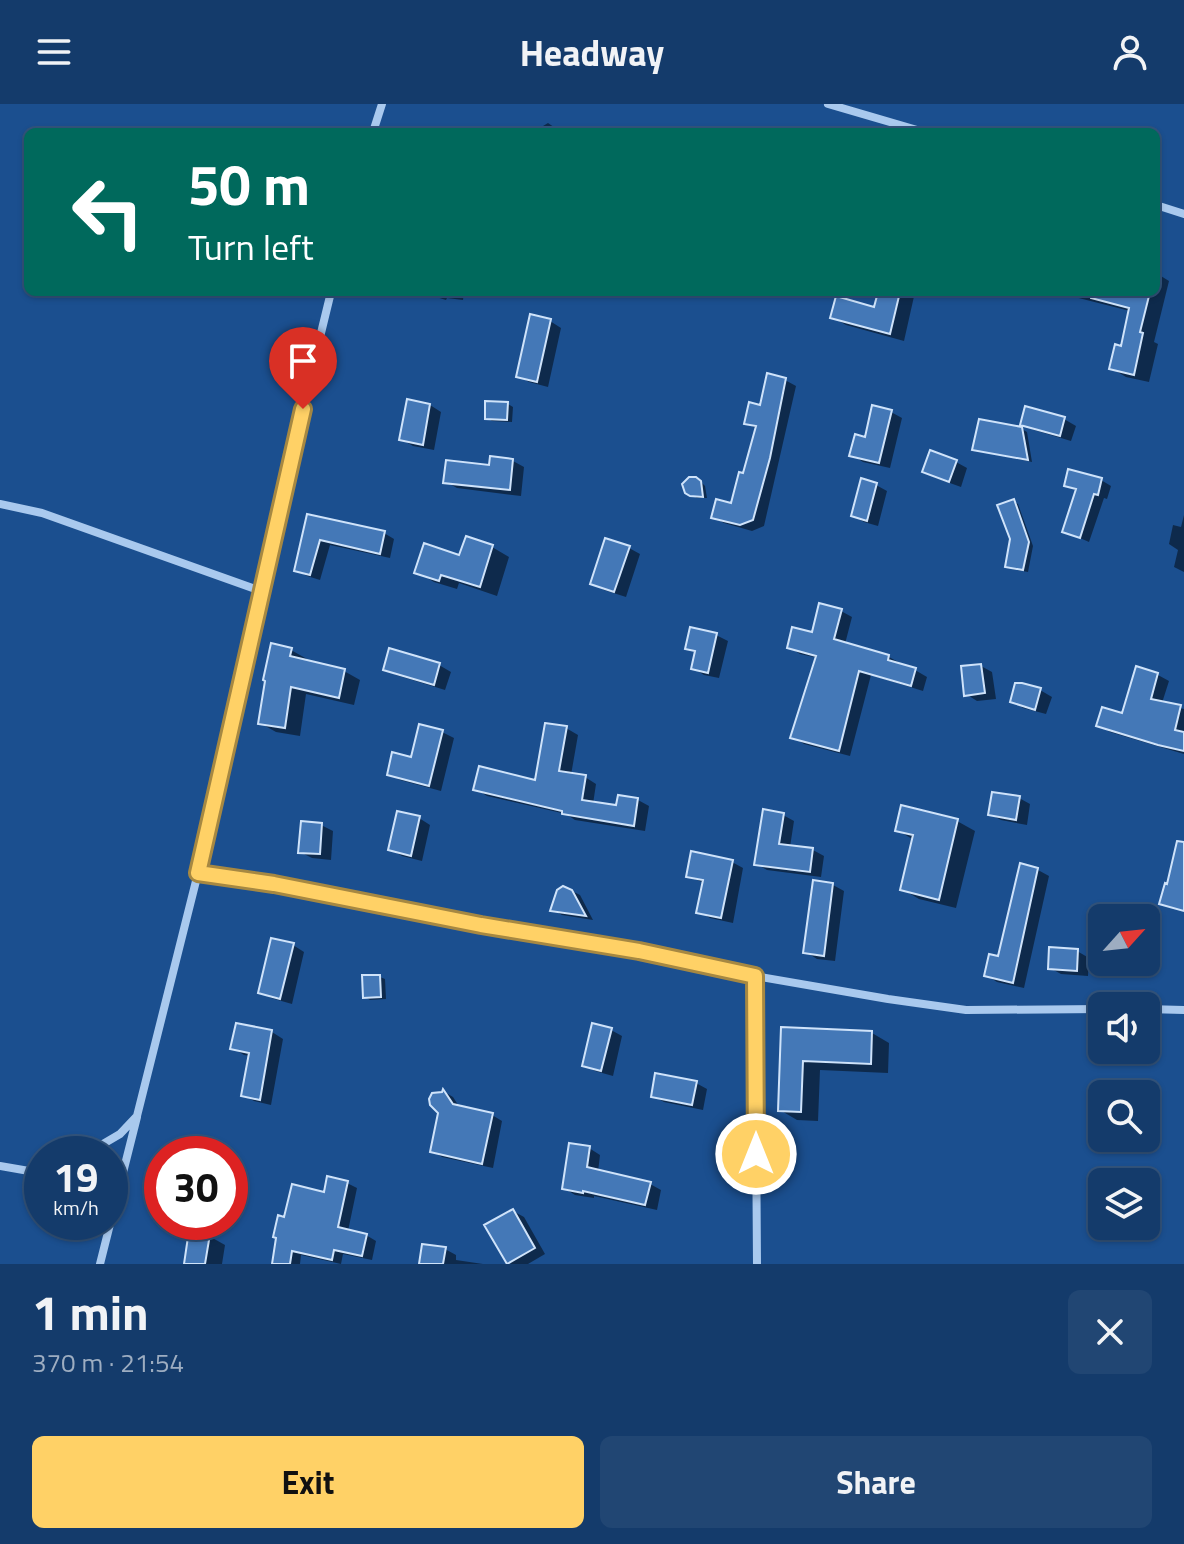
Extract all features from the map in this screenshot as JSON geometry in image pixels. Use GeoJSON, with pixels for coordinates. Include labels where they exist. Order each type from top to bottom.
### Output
{"type":"FeatureCollection","features":[{"type":"Feature","properties":{"kind":"street"},"geometry":{"type":"LineString","coordinates":[[374,128],[382,104]]}},
{"type":"Feature","properties":{"kind":"street"},"geometry":{"type":"LineString","coordinates":[[828,104],[910,128]]}},
{"type":"Feature","properties":{"kind":"street"},"geometry":{"type":"LineString","coordinates":[[1160,206],[1184,214]]}},
{"type":"Feature","properties":{"kind":"street"},"geometry":{"type":"LineString","coordinates":[[100,1264],[198,873],[330,296]]}},
{"type":"Feature","properties":{"kind":"street"},"geometry":{"type":"LineString","coordinates":[[0,504],[42,513],[261,591]]}},
{"type":"Feature","properties":{"kind":"street"},"geometry":{"type":"LineString","coordinates":[[198,873],[274,884],[888,999],[966,1010],[1088,1009]]}},
{"type":"Feature","properties":{"kind":"street"},"geometry":{"type":"LineString","coordinates":[[755,976],[757,1264]]}},
{"type":"Feature","properties":{"kind":"street"},"geometry":{"type":"LineString","coordinates":[[1160,1009],[1184,1010]]}},
{"type":"Feature","properties":{"kind":"street"},"geometry":{"type":"LineString","coordinates":[[117,1136],[137,1116]]}},
{"type":"Feature","properties":{"kind":"street"},"geometry":{"type":"LineString","coordinates":[[0,1166],[24,1170]]}},
{"type":"Feature","properties":{"kind":"building"},"geometry":{"type":"Polygon","coordinates":[[[836,296],[874,307],[877,296],[899,296],[890,334],[830,318],[836,296]]]}},
{"type":"Feature","properties":{"kind":"building"},"geometry":{"type":"Polygon","coordinates":[[[1149,296],[1134,375],[1109,369],[1115,344],[1121,346],[1129,308],[1091,298],[1149,296]]]}},
{"type":"Feature","properties":{"kind":"building"},"geometry":{"type":"Polygon","coordinates":[[[530,314],[551,319],[537,382],[516,377],[530,314]]]}},
{"type":"Feature","properties":{"kind":"building"},"geometry":{"type":"Polygon","coordinates":[[[767,373],[786,378],[770,458],[753,520],[740,525],[711,518],[716,499],[731,503],[739,472],[743,473],[756,426],[744,424],[749,402],[760,405],[767,373]]]}},
{"type":"Feature","properties":{"kind":"building"},"geometry":{"type":"Polygon","coordinates":[[[407,399],[430,404],[423,445],[399,440],[407,399]]]}},
{"type":"Feature","properties":{"kind":"building"},"geometry":{"type":"Polygon","coordinates":[[[485,401],[508,402],[507,420],[485,419],[485,401]]]}},
{"type":"Feature","properties":{"kind":"building"},"geometry":{"type":"Polygon","coordinates":[[[872,405],[892,410],[879,463],[849,456],[855,434],[865,437],[872,405]]]}},
{"type":"Feature","properties":{"kind":"building"},"geometry":{"type":"Polygon","coordinates":[[[1025,406],[1065,417],[1060,436],[1020,425],[1025,406]]]}},
{"type":"Feature","properties":{"kind":"building"},"geometry":{"type":"Polygon","coordinates":[[[979,419],[1022,427],[1028,460],[972,450],[979,419]]]}},
{"type":"Feature","properties":{"kind":"building"},"geometry":{"type":"Polygon","coordinates":[[[930,450],[957,460],[949,482],[922,472],[930,450]]]}},
{"type":"Feature","properties":{"kind":"building"},"geometry":{"type":"Polygon","coordinates":[[[490,456],[513,459],[510,490],[443,483],[446,460],[489,465],[490,456]]]}},
{"type":"Feature","properties":{"kind":"building"},"geometry":{"type":"Polygon","coordinates":[[[1068,469],[1102,478],[1080,538],[1062,532],[1076,489],[1064,486],[1068,469]]]}},
{"type":"Feature","properties":{"kind":"building"},"geometry":{"type":"Polygon","coordinates":[[[689,477],[701,481],[703,497],[685,493],[682,484],[689,477]]]}},
{"type":"Feature","properties":{"kind":"building"},"geometry":{"type":"Polygon","coordinates":[[[861,478],[877,483],[867,521],[851,516],[861,478]]]}},
{"type":"Feature","properties":{"kind":"building"},"geometry":{"type":"Polygon","coordinates":[[[1014,499],[1029,542],[1023,570],[1005,567],[1010,539],[997,505],[1014,499]]]}},
{"type":"Feature","properties":{"kind":"building"},"geometry":{"type":"Polygon","coordinates":[[[307,514],[385,531],[380,554],[320,540],[310,575],[294,571],[307,514]]]}},
{"type":"Feature","properties":{"kind":"building"},"geometry":{"type":"Polygon","coordinates":[[[466,536],[493,545],[480,587],[441,575],[439,581],[414,573],[424,543],[459,555],[466,536]]]}},
{"type":"Feature","properties":{"kind":"building"},"geometry":{"type":"Polygon","coordinates":[[[605,538],[630,546],[614,592],[590,584],[605,538]]]}},
{"type":"Feature","properties":{"kind":"building"},"geometry":{"type":"Polygon","coordinates":[[[819,603],[842,609],[834,639],[889,655],[888,660],[916,668],[911,686],[859,671],[839,751],[790,738],[816,656],[787,648],[792,627],[812,632],[819,603]]]}},
{"type":"Feature","properties":{"kind":"building"},"geometry":{"type":"Polygon","coordinates":[[[690,627],[717,633],[708,673],[691,669],[695,651],[685,649],[690,627]]]}},
{"type":"Feature","properties":{"kind":"building"},"geometry":{"type":"Polygon","coordinates":[[[271,643],[292,648],[290,656],[345,669],[339,698],[291,687],[285,728],[258,724],[271,643]]]}},
{"type":"Feature","properties":{"kind":"building"},"geometry":{"type":"Polygon","coordinates":[[[389,648],[440,663],[434,685],[383,670],[389,648]]]}},
{"type":"Feature","properties":{"kind":"building"},"geometry":{"type":"Polygon","coordinates":[[[981,664],[985,693],[964,696],[961,666],[981,664]]]}},
{"type":"Feature","properties":{"kind":"building"},"geometry":{"type":"Polygon","coordinates":[[[1136,666],[1158,673],[1151,699],[1181,705],[1175,730],[1184,732],[1184,751],[1096,726],[1102,707],[1122,713],[1136,666]]]}},
{"type":"Feature","properties":{"kind":"building"},"geometry":{"type":"Polygon","coordinates":[[[1015,683],[1041,688],[1035,710],[1010,702],[1015,683]]]}},
{"type":"Feature","properties":{"kind":"building"},"geometry":{"type":"Polygon","coordinates":[[[545,723],[567,726],[559,771],[586,775],[582,800],[616,805],[618,795],[638,798],[634,826],[562,814],[562,811],[473,790],[479,766],[535,780],[545,723]]]}},
{"type":"Feature","properties":{"kind":"building"},"geometry":{"type":"Polygon","coordinates":[[[419,724],[443,730],[429,786],[387,775],[392,752],[411,757],[419,724]]]}},
{"type":"Feature","properties":{"kind":"building"},"geometry":{"type":"Polygon","coordinates":[[[992,792],[1020,796],[1016,820],[988,815],[992,792]]]}},
{"type":"Feature","properties":{"kind":"building"},"geometry":{"type":"Polygon","coordinates":[[[901,805],[958,819],[939,900],[900,890],[913,835],[895,831],[901,805]]]}},
{"type":"Feature","properties":{"kind":"building"},"geometry":{"type":"Polygon","coordinates":[[[763,809],[784,813],[779,844],[813,848],[810,872],[754,865],[763,809]]]}},
{"type":"Feature","properties":{"kind":"building"},"geometry":{"type":"Polygon","coordinates":[[[397,811],[420,816],[411,856],[388,850],[397,811]]]}},
{"type":"Feature","properties":{"kind":"building"},"geometry":{"type":"Polygon","coordinates":[[[301,821],[322,823],[320,854],[298,853],[301,821]]]}},
{"type":"Feature","properties":{"kind":"building"},"geometry":{"type":"Polygon","coordinates":[[[1177,841],[1184,842],[1184,911],[1159,904],[1177,841]]]}},
{"type":"Feature","properties":{"kind":"building"},"geometry":{"type":"Polygon","coordinates":[[[691,851],[733,860],[721,918],[696,913],[703,880],[686,877],[691,851]]]}},
{"type":"Feature","properties":{"kind":"building"},"geometry":{"type":"Polygon","coordinates":[[[1020,863],[1038,868],[1013,983],[984,976],[989,954],[998,956],[1020,863]]]}},
{"type":"Feature","properties":{"kind":"building"},"geometry":{"type":"Polygon","coordinates":[[[813,880],[833,883],[824,956],[803,953],[813,880]]]}},
{"type":"Feature","properties":{"kind":"building"},"geometry":{"type":"Polygon","coordinates":[[[563,886],[572,890],[586,916],[550,911],[557,890],[563,886]]]}},
{"type":"Feature","properties":{"kind":"building"},"geometry":{"type":"Polygon","coordinates":[[[271,938],[294,943],[280,999],[258,993],[271,938]]]}},
{"type":"Feature","properties":{"kind":"building"},"geometry":{"type":"Polygon","coordinates":[[[1049,947],[1078,949],[1077,971],[1048,969],[1049,947]]]}},
{"type":"Feature","properties":{"kind":"building"},"geometry":{"type":"Polygon","coordinates":[[[362,975],[380,975],[381,997],[363,998],[362,975]]]}},
{"type":"Feature","properties":{"kind":"building"},"geometry":{"type":"Polygon","coordinates":[[[236,1023],[272,1030],[260,1100],[241,1096],[249,1053],[230,1049],[236,1023]]]}},
{"type":"Feature","properties":{"kind":"building"},"geometry":{"type":"Polygon","coordinates":[[[592,1023],[612,1028],[601,1071],[582,1066],[592,1023]]]}},
{"type":"Feature","properties":{"kind":"building"},"geometry":{"type":"Polygon","coordinates":[[[781,1027],[872,1031],[871,1064],[803,1061],[801,1112],[778,1111],[781,1027]]]}},
{"type":"Feature","properties":{"kind":"building"},"geometry":{"type":"Polygon","coordinates":[[[655,1073],[697,1081],[692,1105],[651,1097],[655,1073]]]}},
{"type":"Feature","properties":{"kind":"building"},"geometry":{"type":"Polygon","coordinates":[[[443,1089],[453,1104],[493,1113],[482,1164],[430,1152],[438,1113],[430,1105],[429,1099],[432,1093],[442,1092],[443,1089]]]}},
{"type":"Feature","properties":{"kind":"building"},"geometry":{"type":"Polygon","coordinates":[[[569,1143],[590,1146],[587,1167],[651,1182],[645,1205],[562,1189],[569,1143]]]}},
{"type":"Feature","properties":{"kind":"building"},"geometry":{"type":"Polygon","coordinates":[[[327,1176],[348,1181],[338,1227],[367,1234],[362,1256],[334,1250],[332,1260],[292,1251],[290,1264],[272,1264],[278,1215],[284,1217],[292,1184],[324,1192],[327,1176]]]}},
{"type":"Feature","properties":{"kind":"building"},"geometry":{"type":"Polygon","coordinates":[[[513,1209],[535,1248],[507,1264],[484,1225],[513,1209]]]}},
{"type":"Feature","properties":{"kind":"building"},"geometry":{"type":"Polygon","coordinates":[[[188,1240],[209,1240],[205,1264],[184,1264],[188,1240]]]}},
{"type":"Feature","properties":{"kind":"building"},"geometry":{"type":"Polygon","coordinates":[[[422,1244],[446,1247],[443,1264],[419,1264],[422,1244]]]}},
{"type":"Feature","properties":{"kind":"route"},"geometry":{"type":"LineString","coordinates":[[303,409],[198,873],[274,884],[481,925],[639,951],[755,976],[756,1154]]}}]}
